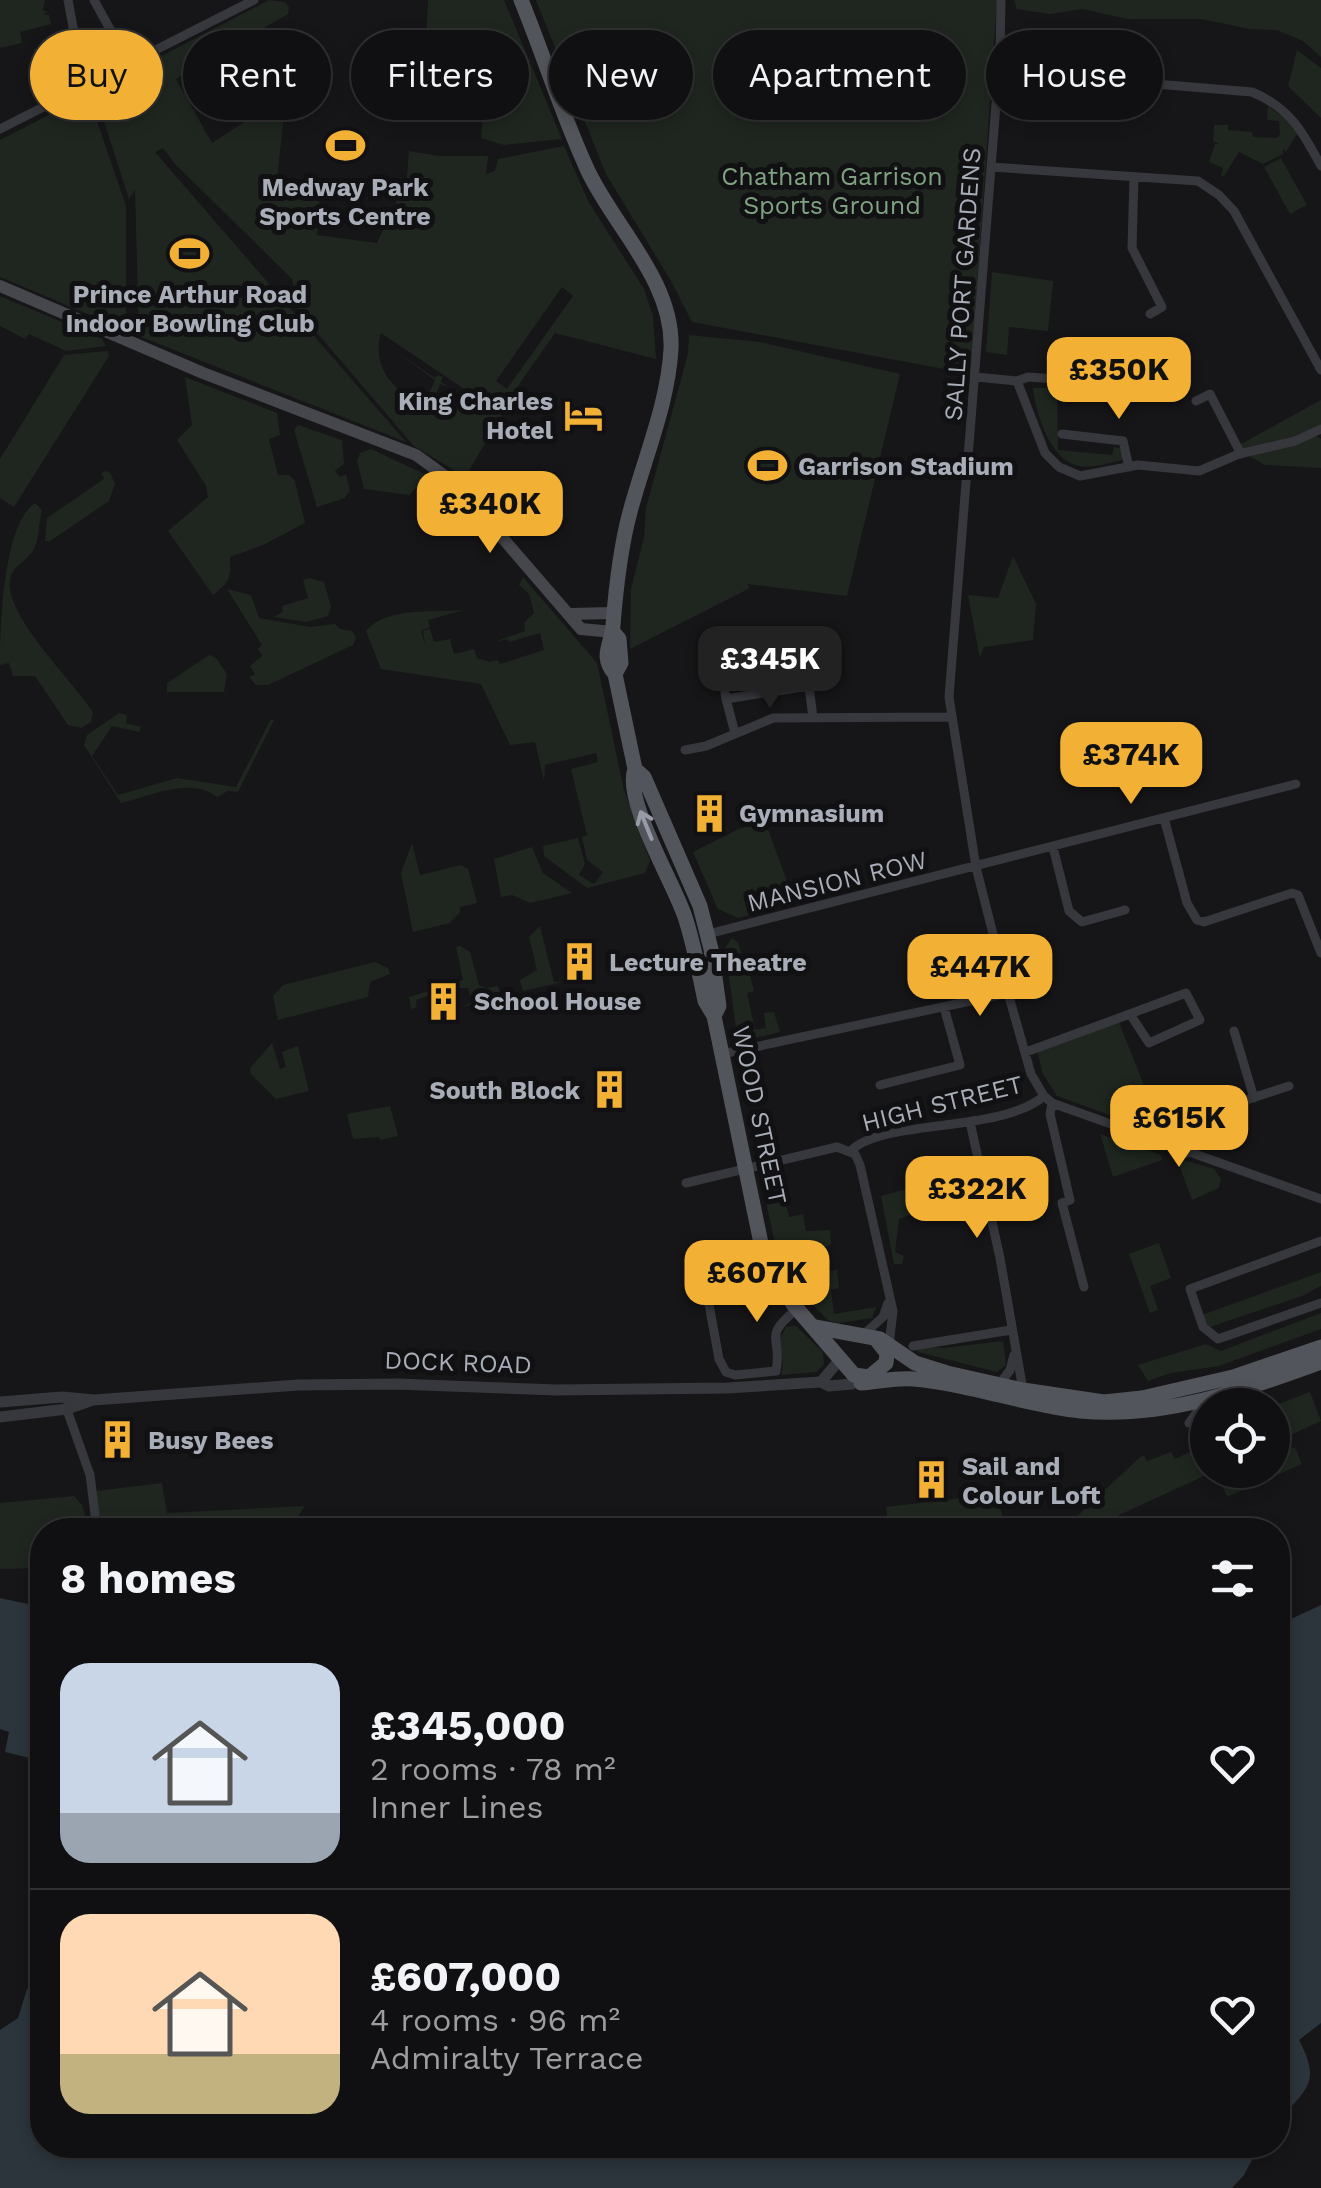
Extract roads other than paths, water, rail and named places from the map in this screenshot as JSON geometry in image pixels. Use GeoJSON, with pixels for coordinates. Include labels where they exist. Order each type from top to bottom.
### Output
{"type":"FeatureCollection","features":[{"type":"Feature","properties":{"kind":"main road","name":"WOOD STREET"},"geometry":{"type":"LineString","coordinates":[[520,0],[586,166],[655,283],[669,322],[667,379],[629,515],[612,632],[606,642],[608,666],[616,674],[635,769],[631,780],[671,880],[691,938],[706,1002],[714,1016],[762,1248],[797,1308],[816,1327],[815,1333],[862,1379]]}},
{"type":"Feature","properties":{"kind":"main road"},"geometry":{"type":"LineString","coordinates":[[0,286],[204,373],[416,455],[456,484],[581,629],[612,632]]}},
{"type":"Feature","properties":{"kind":"main road"},"geometry":{"type":"LineString","coordinates":[[570,614],[614,613]]}},
{"type":"Feature","properties":{"kind":"main road","name":"WOOD STREET"},"geometry":{"type":"LineString","coordinates":[[635,769],[644,777],[687,872],[708,934],[720,1006],[714,1016]]}},
{"type":"Feature","properties":{"kind":"main road"},"geometry":{"type":"LineString","coordinates":[[671,880],[687,872]]}},
{"type":"Feature","properties":{"kind":"main road"},"geometry":{"type":"LineString","coordinates":[[691,938],[708,934]]}},
{"type":"Feature","properties":{"kind":"main road"},"geometry":{"type":"LineString","coordinates":[[816,1327],[871,1339],[888,1358],[862,1379]]}},
{"type":"Feature","properties":{"kind":"main road"},"geometry":{"type":"LineString","coordinates":[[841,1358],[871,1339]]}},
{"type":"Feature","properties":{"kind":"main road","name":"DOCK ROAD"},"geometry":{"type":"LineString","coordinates":[[871,1339],[923,1366],[1023,1390],[1104,1402],[1190,1395]]}},
{"type":"Feature","properties":{"kind":"main road","name":"DOCK ROAD"},"geometry":{"type":"LineString","coordinates":[[1212,1388],[1321,1347]]}},
{"type":"Feature","properties":{"kind":"main road","name":"DOCK ROAD"},"geometry":{"type":"LineString","coordinates":[[1250,1388],[1321,1362]]}},
{"type":"Feature","properties":{"kind":"main road","name":"DOCK ROAD"},"geometry":{"type":"LineString","coordinates":[[862,1379],[927,1380],[1080,1411],[1126,1412],[1190,1396]]}},
{"type":"Feature","properties":{"kind":"street"},"geometry":{"type":"LineString","coordinates":[[68,0],[74,30]]}},
{"type":"Feature","properties":{"kind":"street"},"geometry":{"type":"LineString","coordinates":[[94,0],[110,30]]}},
{"type":"Feature","properties":{"kind":"street"},"geometry":{"type":"LineString","coordinates":[[163,45],[254,0]]}},
{"type":"Feature","properties":{"kind":"street","name":"SALLY PORT GARDENS"},"geometry":{"type":"LineString","coordinates":[[1000,30],[1001,0]]}},
{"type":"Feature","properties":{"kind":"street"},"geometry":{"type":"LineString","coordinates":[[1163,88],[1256,94],[1273,102],[1294,119],[1321,166]]}},
{"type":"Feature","properties":{"kind":"street"},"geometry":{"type":"LineString","coordinates":[[0,130],[30,114]]}},
{"type":"Feature","properties":{"kind":"street","name":"SALLY PORT GARDENS"},"geometry":{"type":"LineString","coordinates":[[995,120],[950,717],[976,866],[1031,1074],[1048,1099],[1070,1200],[1062,1203],[1084,1287]]}},
{"type":"Feature","properties":{"kind":"street"},"geometry":{"type":"LineString","coordinates":[[991,167],[1198,181],[1234,211],[1321,370]]}},
{"type":"Feature","properties":{"kind":"street"},"geometry":{"type":"LineString","coordinates":[[1134,177],[1131,245],[1162,307],[1150,314]]}},
{"type":"Feature","properties":{"kind":"street"},"geometry":{"type":"LineString","coordinates":[[976,378],[1018,381],[1028,377],[1127,384]]}},
{"type":"Feature","properties":{"kind":"street"},"geometry":{"type":"LineString","coordinates":[[1018,381],[1045,453],[1056,465],[1084,476],[1129,467],[1198,472],[1240,454],[1295,441],[1321,429]]}},
{"type":"Feature","properties":{"kind":"street"},"geometry":{"type":"LineString","coordinates":[[1196,401],[1214,392],[1240,454]]}},
{"type":"Feature","properties":{"kind":"street"},"geometry":{"type":"LineString","coordinates":[[1062,434],[1122,442],[1129,467]]}},
{"type":"Feature","properties":{"kind":"street"},"geometry":{"type":"LineString","coordinates":[[803,648],[813,718]]}},
{"type":"Feature","properties":{"kind":"street"},"geometry":{"type":"LineString","coordinates":[[720,660],[735,733]]}},
{"type":"Feature","properties":{"kind":"street"},"geometry":{"type":"LineString","coordinates":[[726,698],[809,686]]}},
{"type":"Feature","properties":{"kind":"street"},"geometry":{"type":"LineString","coordinates":[[685,750],[706,746],[773,718],[950,717]]}},
{"type":"Feature","properties":{"kind":"street","name":"MANSION ROW"},"geometry":{"type":"LineString","coordinates":[[708,934],[1296,784]]}},
{"type":"Feature","properties":{"kind":"street"},"geometry":{"type":"LineString","coordinates":[[1164,818],[1186,902],[1196,920],[1204,922],[1298,895],[1321,952]]}},
{"type":"Feature","properties":{"kind":"street"},"geometry":{"type":"LineString","coordinates":[[1053,847],[1070,911],[1082,922],[1125,910]]}},
{"type":"Feature","properties":{"kind":"street"},"geometry":{"type":"LineString","coordinates":[[722,1054],[1008,993]]}},
{"type":"Feature","properties":{"kind":"street"},"geometry":{"type":"LineString","coordinates":[[1026,1052],[1186,993],[1200,1020],[1150,1043],[1130,1014]]}},
{"type":"Feature","properties":{"kind":"street"},"geometry":{"type":"LineString","coordinates":[[880,1085],[960,1065],[944,1006]]}},
{"type":"Feature","properties":{"kind":"street"},"geometry":{"type":"LineString","coordinates":[[1234,1032],[1254,1098]]}},
{"type":"Feature","properties":{"kind":"street"},"geometry":{"type":"LineString","coordinates":[[1186,1152],[1200,1121],[1213,1111],[1290,1086]]}},
{"type":"Feature","properties":{"kind":"street"},"geometry":{"type":"LineString","coordinates":[[1048,1099],[1321,1199]]}},
{"type":"Feature","properties":{"kind":"street","name":"HIGH STREET"},"geometry":{"type":"LineString","coordinates":[[686,1183],[837,1147],[850,1150],[860,1142],[970,1122],[1048,1099]]}},
{"type":"Feature","properties":{"kind":"street"},"geometry":{"type":"LineString","coordinates":[[970,1122],[1000,1258],[1023,1390]]}},
{"type":"Feature","properties":{"kind":"street"},"geometry":{"type":"LineString","coordinates":[[850,1150],[860,1165],[892,1311],[871,1339]]}},
{"type":"Feature","properties":{"kind":"street"},"geometry":{"type":"LineString","coordinates":[[1178,1292],[1321,1240]]}},
{"type":"Feature","properties":{"kind":"street"},"geometry":{"type":"LineString","coordinates":[[1190,1289],[1203,1327],[1218,1339],[1321,1303]]}},
{"type":"Feature","properties":{"kind":"street"},"geometry":{"type":"LineString","coordinates":[[708,1300],[719,1359],[729,1374],[776,1371],[775,1332],[779,1323],[797,1308]]}},
{"type":"Feature","properties":{"kind":"street"},"geometry":{"type":"LineString","coordinates":[[871,1339],[888,1303]]}},
{"type":"Feature","properties":{"kind":"street"},"geometry":{"type":"LineString","coordinates":[[913,1346],[1011,1330]]}},
{"type":"Feature","properties":{"kind":"street"},"geometry":{"type":"LineString","coordinates":[[999,1385],[1010,1370],[1014,1354]]}},
{"type":"Feature","properties":{"kind":"street"},"geometry":{"type":"LineString","coordinates":[[822,1382],[841,1358]]}},
{"type":"Feature","properties":{"kind":"street","name":"DOCK ROAD"},"geometry":{"type":"LineString","coordinates":[[0,1402],[65,1403],[298,1385],[557,1390],[727,1388],[822,1382],[828,1386],[862,1379]]}},
{"type":"Feature","properties":{"kind":"street"},"geometry":{"type":"LineString","coordinates":[[65,1403],[90,1475],[95,1518]]}},
{"type":"Feature","properties":{"kind":"street","name":"DOCK ROAD"},"geometry":{"type":"LineString","coordinates":[[0,1417],[48,1411],[65,1403]]}},
{"type":"Feature","properties":{"kind":"street"},"geometry":{"type":"LineString","coordinates":[[48,1411],[76,1436]]}},
{"type":"Feature","properties":{"kind":"place","name":"Medway Park Sports Centre"},"geometry":{"type":"Point","coordinates":[345,146]}},
{"type":"Feature","properties":{"kind":"place","name":"Prince Arthur Road Indoor Bowling Club"},"geometry":{"type":"Point","coordinates":[190,253]}},
{"type":"Feature","properties":{"kind":"place","name":"King Charles Hotel"},"geometry":{"type":"Point","coordinates":[583,415]}},
{"type":"Feature","properties":{"kind":"place","name":"Garrison Stadium"},"geometry":{"type":"Point","coordinates":[768,466]}},
{"type":"Feature","properties":{"kind":"place","name":"Gymnasium"},"geometry":{"type":"Point","coordinates":[709,813]}},
{"type":"Feature","properties":{"kind":"place","name":"Lecture Theatre"},"geometry":{"type":"Point","coordinates":[579,962]}},
{"type":"Feature","properties":{"kind":"place","name":"School House"},"geometry":{"type":"Point","coordinates":[444,1001]}},
{"type":"Feature","properties":{"kind":"place","name":"South Block"},"geometry":{"type":"Point","coordinates":[610,1090]}},
{"type":"Feature","properties":{"kind":"place","name":"Busy Bees"},"geometry":{"type":"Point","coordinates":[118,1440]}},
{"type":"Feature","properties":{"kind":"place","name":"Sail and Colour Loft"},"geometry":{"type":"Point","coordinates":[932,1480]}},
{"type":"Feature","properties":{"kind":"park label","name":"Chatham Garrison Sports Ground"},"geometry":{"type":"Point","coordinates":[832,190]}}]}
